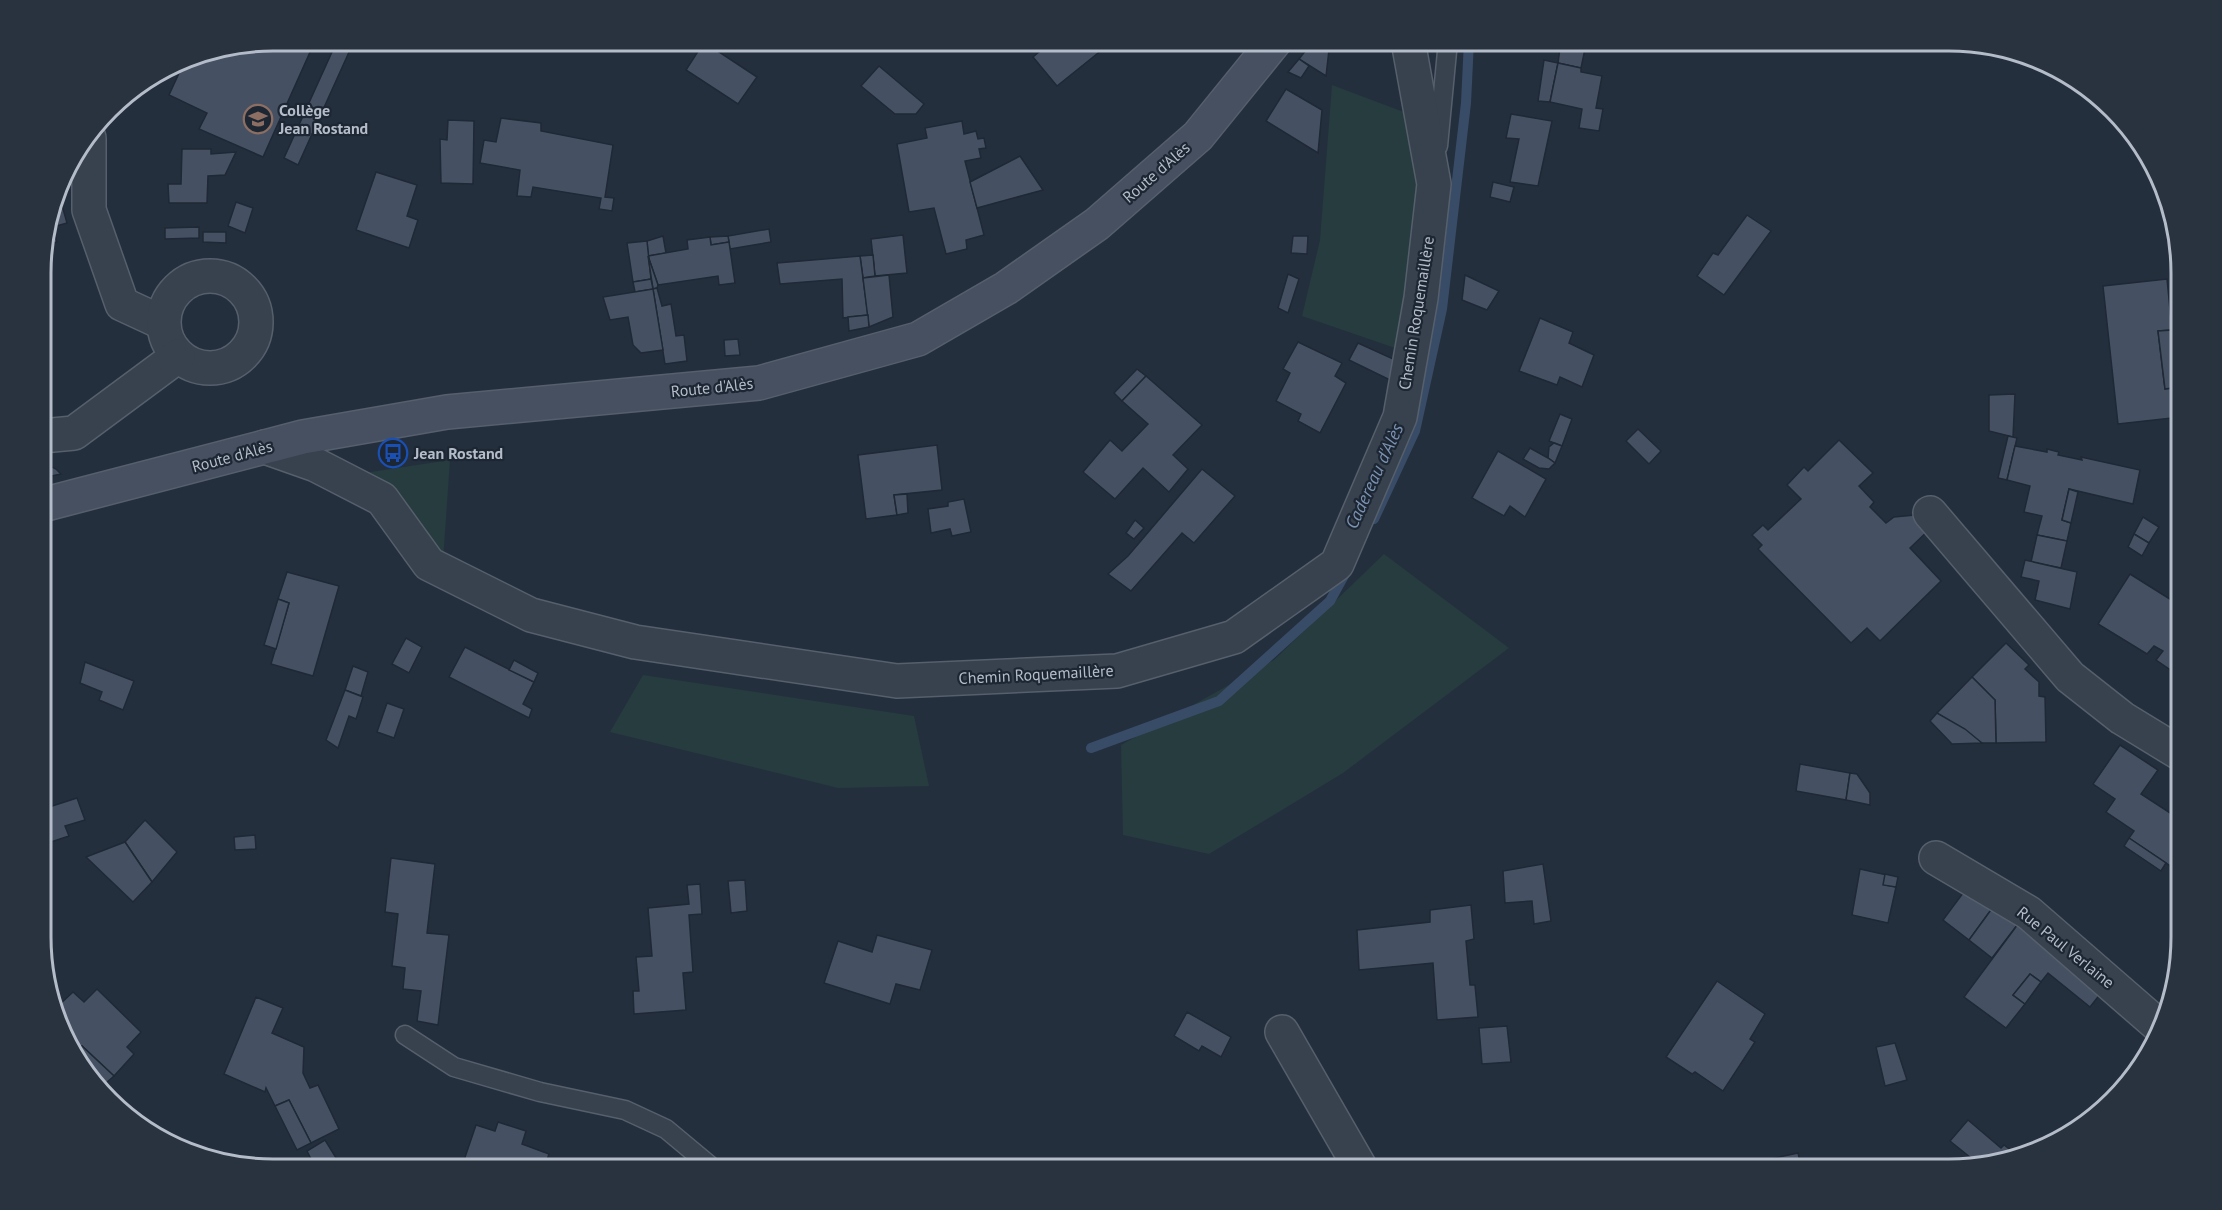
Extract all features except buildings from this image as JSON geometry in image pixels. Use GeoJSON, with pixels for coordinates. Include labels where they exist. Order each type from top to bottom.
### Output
{"type":"FeatureCollection","features":[{"type":"Feature","properties":{"kind":"main road","name":"Route d'Alès"},"geometry":{"type":"LineString","coordinates":[[51,503],[303,437],[447,412],[759,383],[918,339],[1006,288],[1097,224],[1198,136],[1251,55]]}},
{"type":"Feature","properties":{"kind":"street","name":"Chemin Roquemaillère"},"geometry":{"type":"LineString","coordinates":[[265,447],[316,465],[382,499],[429,564],[531,615],[634,642],[897,681],[1117,670],[1234,637],[1337,564],[1400,417],[1420,298],[1434,184],[1410,51]]}},
{"type":"Feature","properties":{"kind":"street"},"geometry":{"type":"LineString","coordinates":[[89,148],[89,210],[122,304],[164,323]]}},
{"type":"Feature","properties":{"kind":"street"},"geometry":{"type":"LineString","coordinates":[[220,277],[234,282],[245,291],[252,302],[256,316],[256,331],[243,355],[231,364],[204,368],[190,364],[178,356],[165,335],[164,323],[171,296],[180,286],[193,279],[220,277]]}},
{"type":"Feature","properties":{"kind":"street"},"geometry":{"type":"LineString","coordinates":[[51,434],[74,433],[178,356]]}},
{"type":"Feature","properties":{"kind":"street"},"geometry":{"type":"LineString","coordinates":[[1930,513],[2070,677],[2122,718],[2171,748]]}},
{"type":"Feature","properties":{"kind":"street","name":"Rue Paul Verlaine"},"geometry":{"type":"LineString","coordinates":[[1936,858],[2029,913],[2154,1022]]}},
{"type":"Feature","properties":{"kind":"street"},"geometry":{"type":"LineString","coordinates":[[1282,1032],[1355,1159]]}},
{"type":"Feature","properties":{"kind":"lane"},"geometry":{"type":"LineString","coordinates":[[1434,184],[1447,51]]}},
{"type":"Feature","properties":{"kind":"lane"},"geometry":{"type":"LineString","coordinates":[[405,1035],[454,1067],[540,1092],[625,1110],[666,1129],[702,1159]]}},
{"type":"Feature","properties":{"kind":"green space"},"geometry":{"type":"Polygon","coordinates":[[[1332,85],[1417,117],[1418,262],[1395,348],[1302,316],[1320,240],[1332,85]]]}},
{"type":"Feature","properties":{"kind":"green space"},"geometry":{"type":"Polygon","coordinates":[[[450,460],[443,561],[351,475],[450,460]]]}},
{"type":"Feature","properties":{"kind":"green space"},"geometry":{"type":"Polygon","coordinates":[[[1384,554],[1509,648],[1343,773],[1209,854],[1123,835],[1121,745],[1274,660],[1384,554]]]}},
{"type":"Feature","properties":{"kind":"green space"},"geometry":{"type":"Polygon","coordinates":[[[643,675],[914,716],[929,786],[838,788],[610,732],[643,675]]]}},
{"type":"Feature","properties":{"kind":"waterway","name":"Cadereau d'Alès"},"geometry":{"type":"LineString","coordinates":[[1374,519],[1415,431],[1442,309],[1466,103],[1469,51]]}},
{"type":"Feature","properties":{"kind":"waterway","name":"Cadereau d'Alès"},"geometry":{"type":"LineString","coordinates":[[1091,748],[1219,701],[1330,601],[1347,570]]}},
{"type":"Feature","properties":{"kind":"place","name":"Collège Jean Rostand"},"geometry":{"type":"Point","coordinates":[258,119]}},
{"type":"Feature","properties":{"kind":"place","name":"Jean Rostand"},"geometry":{"type":"Point","coordinates":[393,453]}}]}
